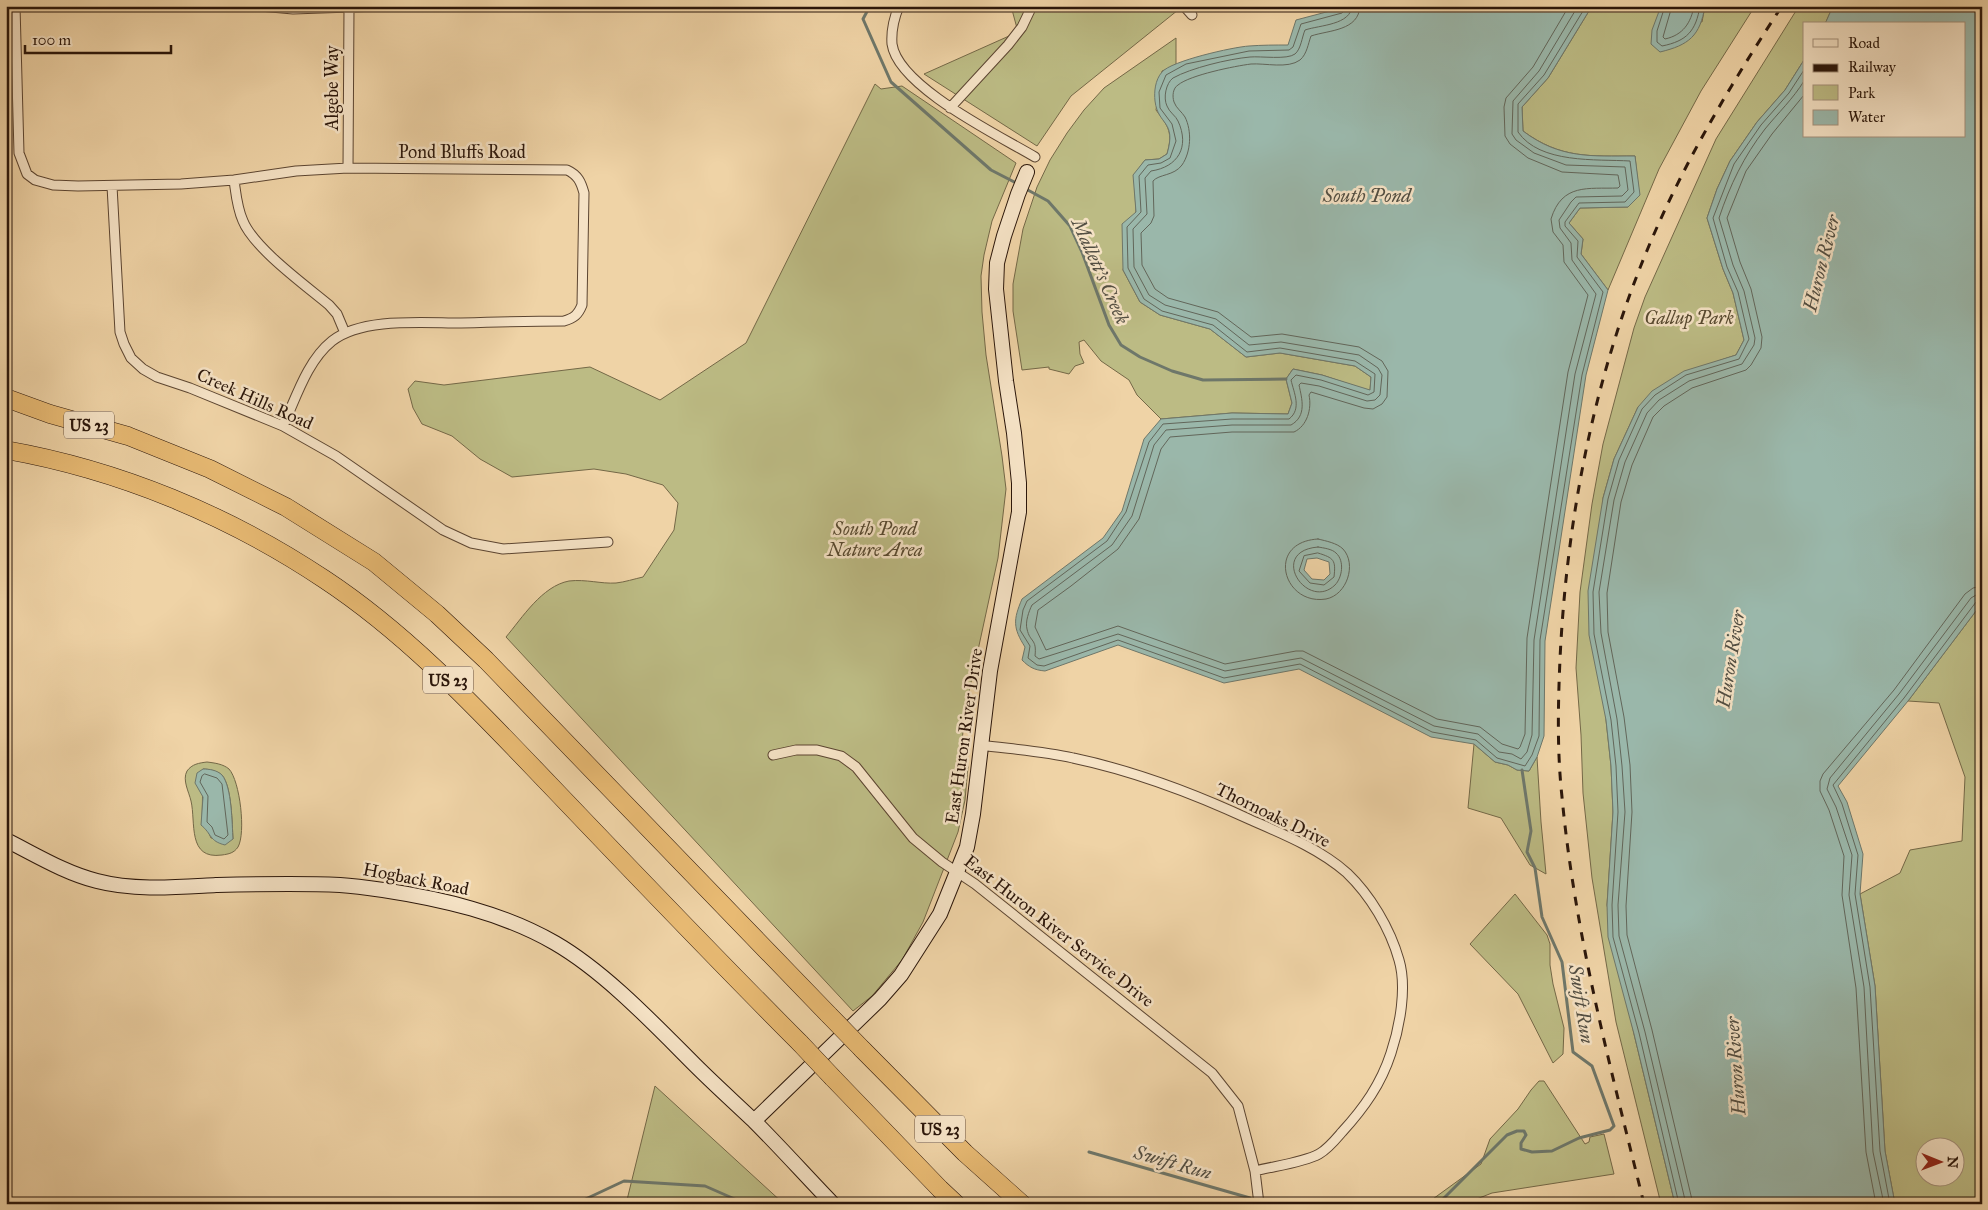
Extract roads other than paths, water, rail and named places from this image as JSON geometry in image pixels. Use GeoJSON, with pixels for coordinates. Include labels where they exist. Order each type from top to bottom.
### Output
{"type":"FeatureCollection","features":[{"type":"Feature","properties":{"kind":"highway"},"geometry":{"type":"LineString","coordinates":[[6,398],[50,414]]}},
{"type":"Feature","properties":{"kind":"highway","name":"US 23"},"geometry":{"type":"LineString","coordinates":[[6,407],[50,414],[128,436],[210,469],[286,507],[374,562],[437,614],[486,660],[862,1049],[965,1153],[1022,1204]]}},
{"type":"Feature","properties":{"kind":"highway","name":"US 23"},"geometry":{"type":"LineString","coordinates":[[6,450],[42,456],[131,483],[188,504],[245,532],[325,579],[396,633],[449,681],[722,966],[800,1043],[956,1204]]}},
{"type":"Feature","properties":{"kind":"highway"},"geometry":{"type":"LineString","coordinates":[[6,455],[42,456]]}},
{"type":"Feature","properties":{"kind":"main road","name":"East Huron River Drive"},"geometry":{"type":"LineString","coordinates":[[754,1121],[880,1000],[901,975],[940,914],[959,871],[967,847],[973,814],[990,671],[1019,512],[1019,483],[1014,434],[996,289],[997,263],[1018,194],[1027,172]]}},
{"type":"Feature","properties":{"kind":"main road","name":"Hogback Road"},"geometry":{"type":"LineString","coordinates":[[6,840],[77,876],[100,882],[138,886],[177,887],[280,883],[344,885],[438,899],[468,907],[525,928],[556,944],[582,961],[616,989],[754,1121]]}},
{"type":"Feature","properties":{"kind":"main road"},"geometry":{"type":"LineString","coordinates":[[754,1121],[833,1204]]}},
{"type":"Feature","properties":{"kind":"street","name":"Pond Bluffs Road"},"geometry":{"type":"LineString","coordinates":[[15,6],[19,153],[27,174],[35,180],[53,185],[112,186],[234,180],[296,171],[348,168],[542,169],[567,170],[575,174],[582,183],[584,193],[582,306],[574,318],[564,321],[396,324],[367,327],[345,333],[331,341],[317,358],[283,426]]}},
{"type":"Feature","properties":{"kind":"street"},"geometry":{"type":"LineString","coordinates":[[260,6],[293,9],[379,6]]}},
{"type":"Feature","properties":{"kind":"street"},"geometry":{"type":"LineString","coordinates":[[609,6],[619,6]]}},
{"type":"Feature","properties":{"kind":"street"},"geometry":{"type":"LineString","coordinates":[[899,6],[893,22],[892,45],[903,66],[950,108],[1035,157]]}},
{"type":"Feature","properties":{"kind":"street"},"geometry":{"type":"LineString","coordinates":[[950,108],[1008,45],[1022,27],[1032,6]]}},
{"type":"Feature","properties":{"kind":"street"},"geometry":{"type":"LineString","coordinates":[[1184,6],[1192,15]]}},
{"type":"Feature","properties":{"kind":"street","name":"Algebe Way"},"geometry":{"type":"LineString","coordinates":[[348,168],[349,8]]}},
{"type":"Feature","properties":{"kind":"street"},"geometry":{"type":"LineString","coordinates":[[234,180],[239,211],[243,222],[255,241],[338,314],[345,333]]}},
{"type":"Feature","properties":{"kind":"street","name":"Creek Hills Road"},"geometry":{"type":"LineString","coordinates":[[112,186],[120,332],[132,358],[143,369],[158,377],[283,426],[336,456],[443,530],[472,543],[503,549],[608,542]]}},
{"type":"Feature","properties":{"kind":"street","name":"Thornoaks Drive"},"geometry":{"type":"LineString","coordinates":[[980,745],[1072,757],[1146,776],[1180,789],[1285,835],[1326,858],[1347,873],[1370,900],[1385,926],[1400,961],[1401,976],[1400,1021],[1379,1084],[1366,1105],[1320,1154],[1255,1171]]}},
{"type":"Feature","properties":{"kind":"street","name":"East Huron River Service Drive"},"geometry":{"type":"LineString","coordinates":[[773,755],[796,750],[817,750],[841,756],[861,773],[913,838],[942,862],[959,871],[1212,1073],[1238,1106],[1255,1171],[1259,1204]]}},
{"type":"Feature","properties":{"kind":"water","name":"South Pond"},"geometry":{"type":"Polygon","coordinates":[[[1349,6],[1592,6],[1548,78],[1522,107],[1523,131],[1550,147],[1576,154],[1635,156],[1640,195],[1628,207],[1580,208],[1569,223],[1583,239],[1581,254],[1608,290],[1586,375],[1545,641],[1544,736],[1537,757],[1529,771],[1517,770],[1508,765],[1495,762],[1474,744],[1431,737],[1299,669],[1224,683],[1118,645],[1045,671],[1032,668],[1022,660],[1025,647],[1016,629],[1016,618],[1022,599],[1103,538],[1122,511],[1144,439],[1161,419],[1232,413],[1288,414],[1292,403],[1286,379],[1293,369],[1322,375],[1370,390],[1371,377],[1355,366],[1280,353],[1246,357],[1210,329],[1160,315],[1140,302],[1123,270],[1122,224],[1136,212],[1133,175],[1145,160],[1159,159],[1167,154],[1170,135],[1155,101],[1156,86],[1162,72],[1177,63],[1230,49],[1249,46],[1288,45],[1296,20],[1349,6]],[[1317,558],[1307,559],[1304,570],[1312,579],[1324,580],[1330,574],[1329,562],[1317,558]]]}},
{"type":"Feature","properties":{"kind":"water"},"geometry":{"type":"Polygon","coordinates":[[[1661,6],[1705,6],[1700,25],[1692,38],[1679,46],[1660,52],[1651,44],[1652,30],[1661,6]]]}},
{"type":"Feature","properties":{"kind":"water","name":"Huron River"},"geometry":{"type":"Polygon","coordinates":[[[1833,6],[1982,6],[1982,603],[1908,701],[1838,786],[1847,802],[1863,854],[1860,894],[1875,986],[1885,1151],[1895,1204],[1675,1204],[1634,1034],[1608,937],[1607,905],[1613,812],[1611,766],[1606,720],[1589,635],[1588,591],[1603,498],[1614,459],[1638,407],[1652,391],[1684,371],[1736,355],[1744,340],[1733,293],[1723,269],[1707,218],[1717,189],[1730,161],[1757,122],[1785,90],[1803,62],[1803,138],[1966,138],[1966,22],[1826,22],[1833,6]]]}},
{"type":"Feature","properties":{"kind":"water"},"geometry":{"type":"Polygon","coordinates":[[[203,769],[220,773],[228,788],[233,839],[225,845],[213,839],[201,825],[203,797],[195,783],[197,773],[203,769]]]}},
{"type":"Feature","properties":{"kind":"waterway","name":"Mallett's Creek"},"geometry":{"type":"LineString","coordinates":[[870,6],[863,19],[891,82],[991,170],[1018,184]]}},
{"type":"Feature","properties":{"kind":"waterway","name":"Mallett's Creek"},"geometry":{"type":"LineString","coordinates":[[1026,189],[1048,201],[1070,226],[1082,252],[1109,325],[1121,345],[1140,357],[1172,371],[1203,380],[1286,379]]}},
{"type":"Feature","properties":{"kind":"waterway","name":"Swift Run"},"geometry":{"type":"LineString","coordinates":[[1438,1204],[1507,1135],[1517,1131],[1524,1131],[1526,1135],[1521,1143],[1521,1149],[1532,1152],[1552,1151],[1579,1138],[1610,1130],[1614,1126],[1592,1066],[1573,1052],[1562,962],[1542,917],[1535,868],[1527,852],[1531,831],[1522,770]]}},
{"type":"Feature","properties":{"kind":"waterway","name":"Swift Run"},"geometry":{"type":"LineString","coordinates":[[1089,1152],[1250,1198]]}},
{"type":"Feature","properties":{"kind":"waterway","name":"Swift Run"},"geometry":{"type":"LineString","coordinates":[[575,1204],[624,1181],[705,1186],[746,1204]]}},
{"type":"Feature","properties":{"kind":"railway"},"geometry":{"type":"LineString","coordinates":[[1644,1204],[1595,1002],[1576,900],[1560,780],[1560,659],[1570,548],[1578,492],[1602,383],[1618,329],[1637,277],[1658,225],[1685,169],[1748,59],[1782,6]]}},
{"type":"Feature","properties":{"kind":"park label","name":"Gallup Park"},"geometry":{"type":"Point","coordinates":[1689,318]}},
{"type":"Feature","properties":{"kind":"park label","name":"South Pond Nature Area"},"geometry":{"type":"Point","coordinates":[875,539]}}]}
